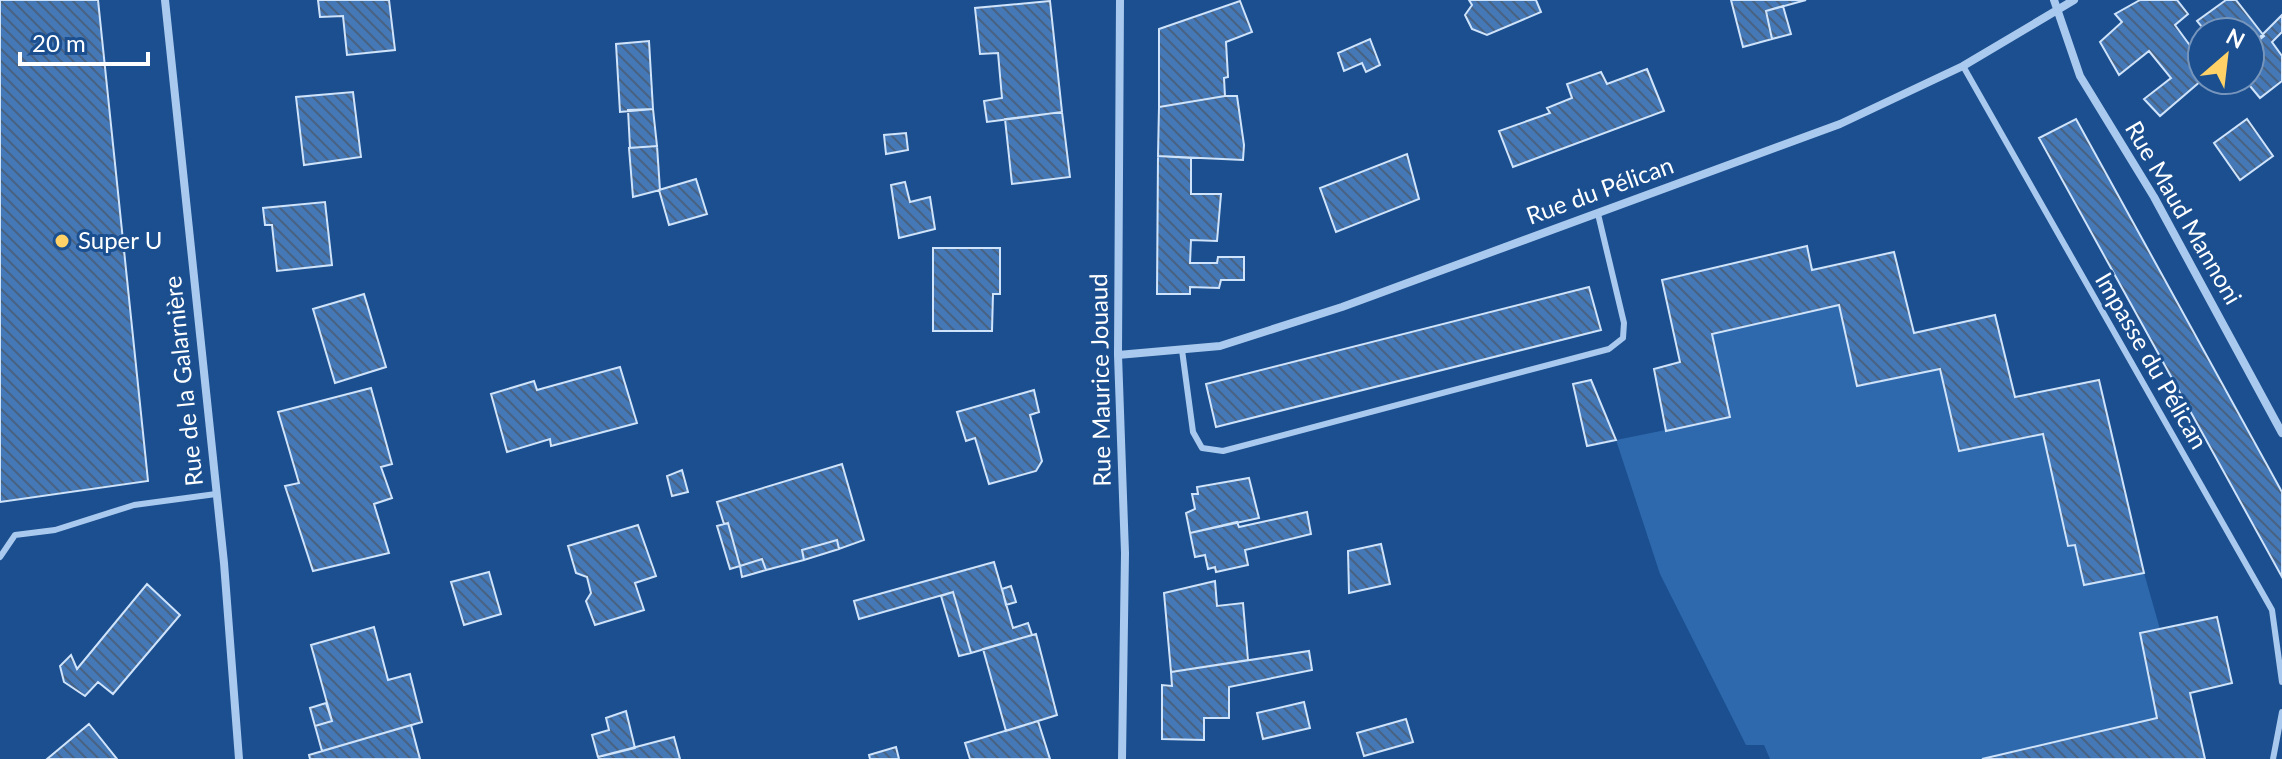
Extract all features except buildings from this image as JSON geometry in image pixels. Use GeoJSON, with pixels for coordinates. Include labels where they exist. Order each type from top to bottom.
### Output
{"type":"FeatureCollection","features":[{"type":"Feature","properties":{"kind":"street","name":"Rue de la Galarnière"},"geometry":{"type":"LineString","coordinates":[[165,0],[216,494],[239,759]]}},
{"type":"Feature","properties":{"kind":"street","name":"Rue Maurice Jouaud"},"geometry":{"type":"LineString","coordinates":[[1120,0],[1118,355],[1125,553],[1122,759]]}},
{"type":"Feature","properties":{"kind":"street","name":"Rue du Pélican"},"geometry":{"type":"LineString","coordinates":[[1118,355],[1220,346],[1342,307],[1598,214],[1840,124],[1963,66],[2056,4],[2074,0]]}},
{"type":"Feature","properties":{"kind":"street","name":"Rue Maud Mannoni"},"geometry":{"type":"LineString","coordinates":[[2056,4],[2080,76],[2154,197],[2282,433]]}},
{"type":"Feature","properties":{"kind":"lane","name":"Impasse du Pélican"},"geometry":{"type":"LineString","coordinates":[[1963,66],[2272,610],[2282,682]]}},
{"type":"Feature","properties":{"kind":"lane"},"geometry":{"type":"LineString","coordinates":[[1182,350],[1193,432],[1202,448],[1223,451],[1609,349],[1623,338],[1624,323],[1598,214]]}},
{"type":"Feature","properties":{"kind":"lane"},"geometry":{"type":"LineString","coordinates":[[0,557],[15,535],[55,530],[134,505],[216,494]]}},
{"type":"Feature","properties":{"kind":"lane"},"geometry":{"type":"LineString","coordinates":[[2273,759],[2282,712]]}},
{"type":"Feature","properties":{"kind":"shaded area"},"geometry":{"type":"Polygon","coordinates":[[[1839,305],[1857,386],[1940,369],[1959,451],[2043,434],[2068,545],[2075,545],[2084,584],[2144,573],[2160,629],[2140,634],[2157,718],[1982,759],[1770,759],[1764,745],[1746,745],[1660,574],[1616,440],[1730,417],[1712,334],[1839,305]]]}},
{"type":"Feature","properties":{"kind":"place","name":"Super U"},"geometry":{"type":"Point","coordinates":[62,241]}}]}
